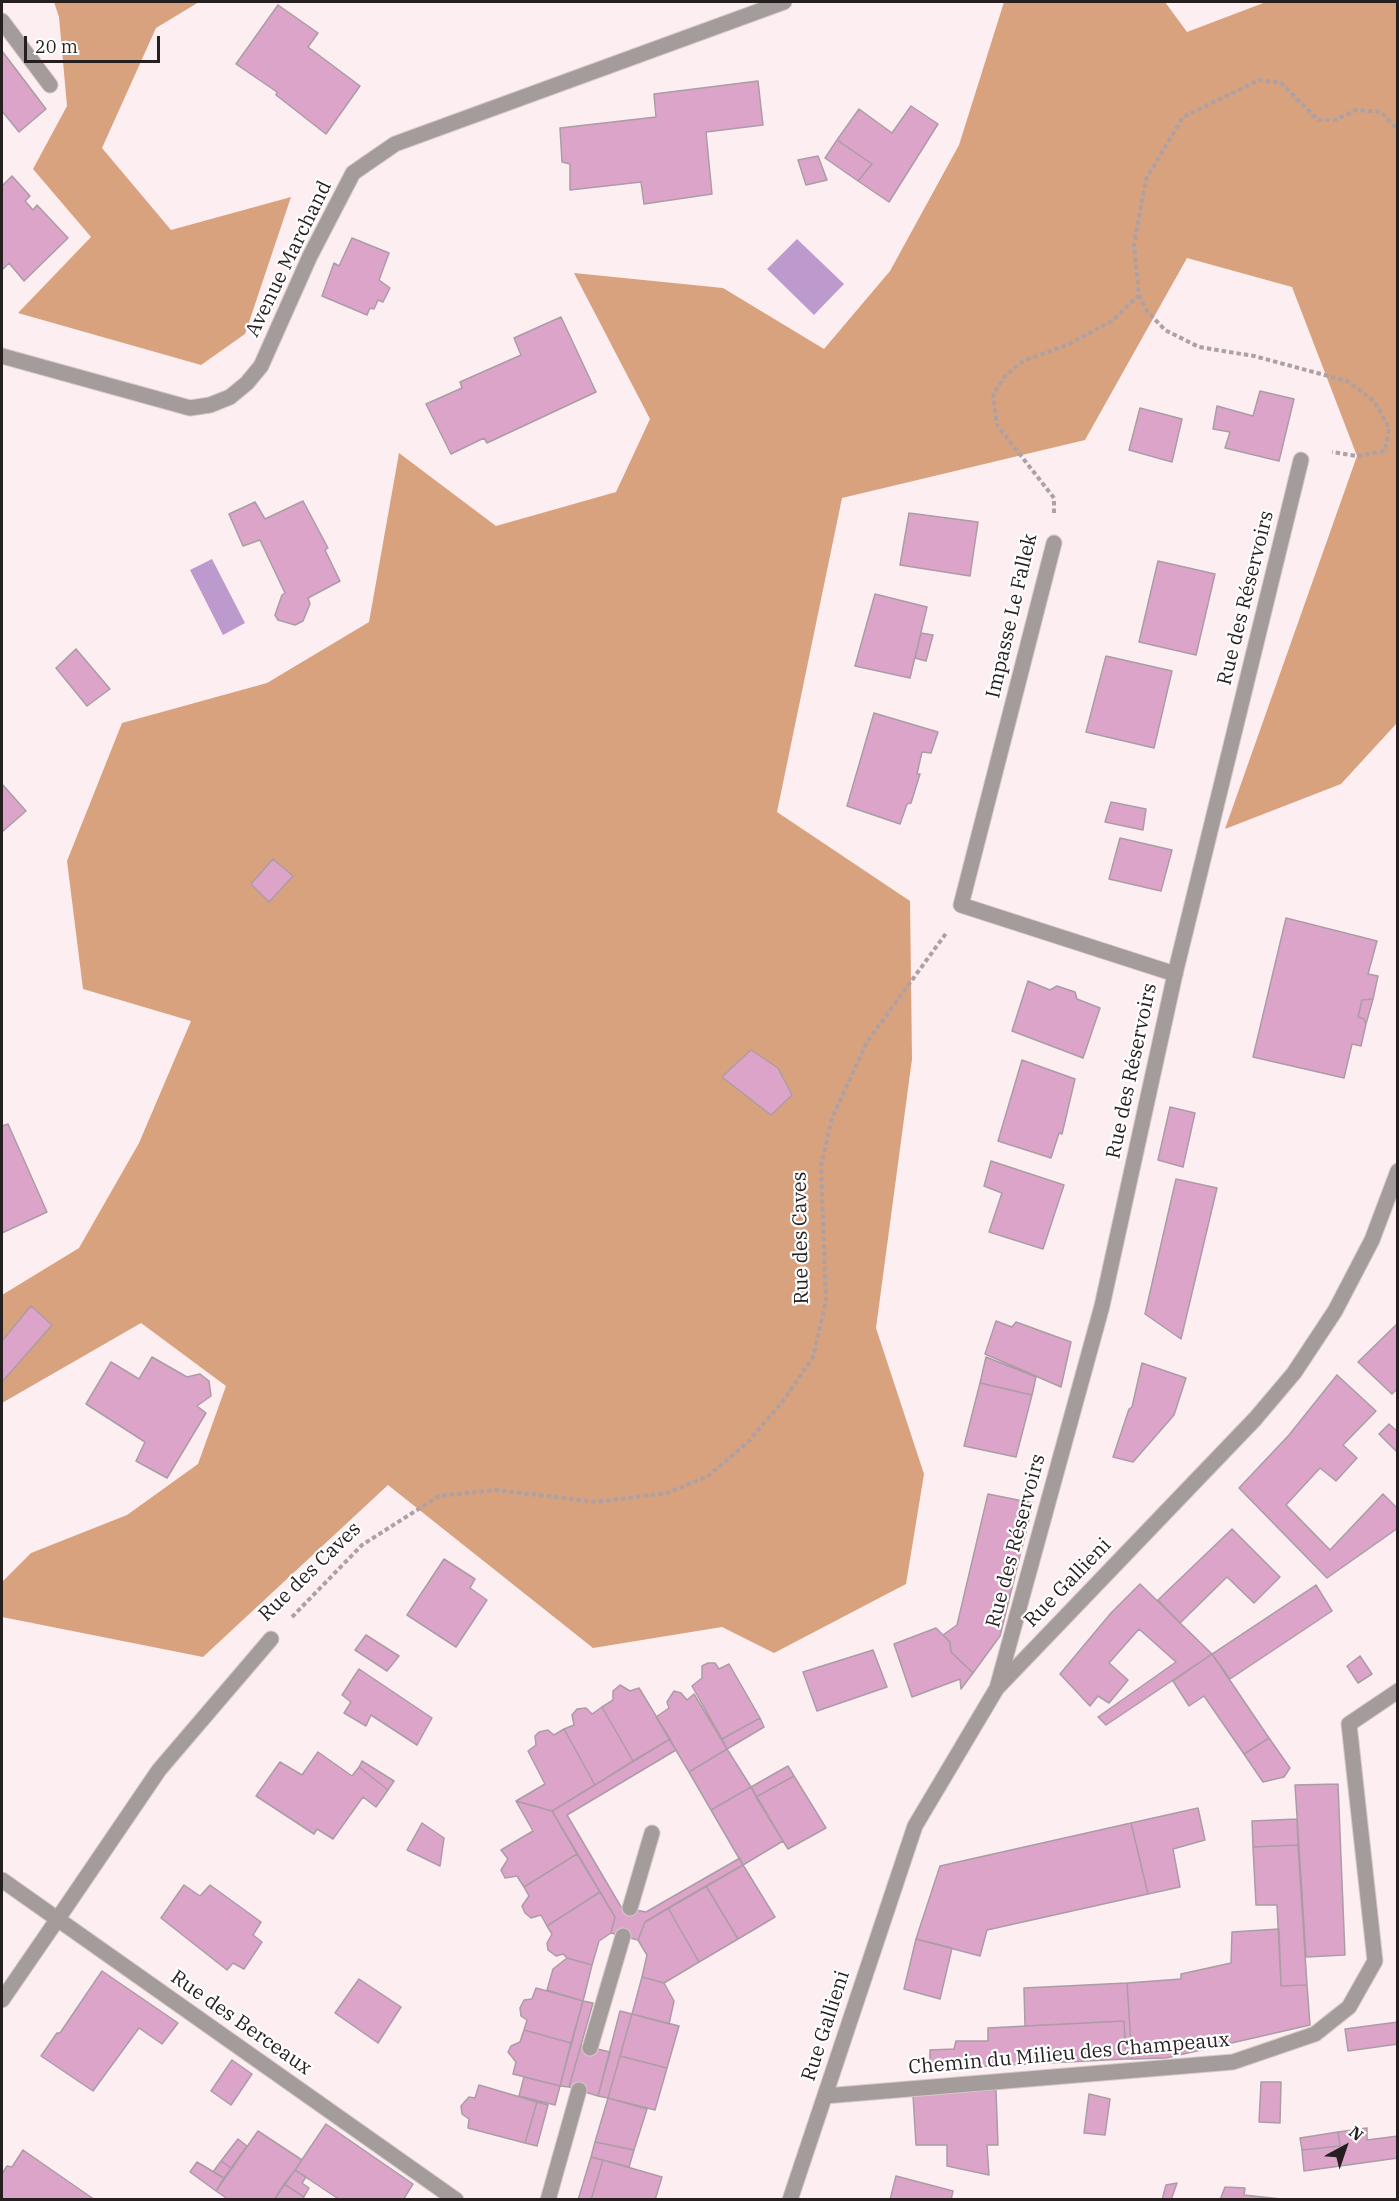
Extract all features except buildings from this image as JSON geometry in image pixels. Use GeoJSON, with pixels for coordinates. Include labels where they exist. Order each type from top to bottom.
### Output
{"type":"FeatureCollection","features":[{"type":"Feature","properties":{"kind":"street","name":"Avenue Marchand"},"geometry":{"type":"LineString","coordinates":[[2,356],[190,408],[210,405],[230,397],[247,383],[261,366],[310,256],[353,173],[396,144],[784,2]]}},
{"type":"Feature","properties":{"kind":"street"},"geometry":{"type":"LineString","coordinates":[[2,21],[50,85]]}},
{"type":"Feature","properties":{"kind":"street","name":"Rue des Réservoirs"},"geometry":{"type":"LineString","coordinates":[[997,1688],[1102,1306],[1175,974],[1301,460]]}},
{"type":"Feature","properties":{"kind":"street","name":"Impasse Le Fallek"},"geometry":{"type":"LineString","coordinates":[[1054,543],[961,905],[1175,974]]}},
{"type":"Feature","properties":{"kind":"street","name":"Rue Gallieni"},"geometry":{"type":"LineString","coordinates":[[790,2199],[915,1826],[997,1688],[1255,1419],[1294,1373],[1335,1311],[1366,1250],[1398,1171]]}},
{"type":"Feature","properties":{"kind":"street","name":"Rue des Caves"},"geometry":{"type":"LineString","coordinates":[[2,2000],[159,1770],[271,1640]]}},
{"type":"Feature","properties":{"kind":"street","name":"Chemin du Milieu des Champeaux"},"geometry":{"type":"LineString","coordinates":[[825,2096],[1233,2062],[1315,2034],[1349,2007],[1375,1961],[1349,1724],[1398,1691]]}},
{"type":"Feature","properties":{"kind":"street"},"geometry":{"type":"LineString","coordinates":[[630,1908],[652,1833]]}},
{"type":"Feature","properties":{"kind":"street","name":"Rue des Berceaux"},"geometry":{"type":"LineString","coordinates":[[2,1880],[456,2199]]}},
{"type":"Feature","properties":{"kind":"street"},"geometry":{"type":"LineString","coordinates":[[590,2048],[623,1936]]}},
{"type":"Feature","properties":{"kind":"street"},"geometry":{"type":"LineString","coordinates":[[548,2199],[579,2090]]}},
{"type":"Feature","properties":{"kind":"path"},"geometry":{"type":"LineString","coordinates":[[1301,460],[1330,452],[1357,456],[1385,452],[1389,428],[1374,401],[1347,381],[1254,356],[1199,347],[1165,330],[1147,311],[1139,295],[1134,245],[1146,179],[1183,117],[1259,80],[1281,82],[1318,120],[1335,120],[1356,110],[1381,112],[1398,130]]}},
{"type":"Feature","properties":{"kind":"path","name":"Impasse Le Fallek"},"geometry":{"type":"LineString","coordinates":[[1054,543],[1054,498],[997,425],[993,394],[1005,376],[1023,361],[1070,345],[1112,321],[1139,295]]}},
{"type":"Feature","properties":{"kind":"path","name":"Rue des Caves"},"geometry":{"type":"LineString","coordinates":[[271,1640],[362,1545],[439,1496],[495,1490],[597,1502],[667,1493],[708,1476],[748,1442],[783,1401],[813,1358],[826,1301],[821,1166],[832,1118],[867,1042],[925,963]]}},
{"type":"Feature","properties":{"kind":"shaded area"},"geometry":{"type":"Polygon","coordinates":[[[54,2],[199,2],[156,28],[102,148],[171,230],[291,197],[245,334],[201,365],[18,313],[91,237],[33,169],[67,106],[59,17],[54,2]]]}},
{"type":"Feature","properties":{"kind":"shaded area"},"geometry":{"type":"Polygon","coordinates":[[[1004,2],[1165,2],[1187,32],[1266,2],[1397,2],[1397,723],[1341,784],[1225,829],[1357,456],[1292,287],[1187,258],[1085,440],[842,498],[777,812],[910,901],[912,1059],[876,1328],[924,1474],[906,1584],[774,1653],[722,1627],[593,1648],[388,1485],[203,1657],[2,1617],[2,1582],[31,1553],[127,1515],[198,1464],[226,1386],[141,1323],[2,1403],[2,1295],[79,1248],[139,1143],[191,1021],[83,989],[67,861],[122,723],[267,683],[369,622],[399,453],[496,526],[616,492],[650,419],[574,273],[723,288],[824,349],[890,271],[959,145],[1004,2]]]}},
{"type":"Feature","properties":{"kind":"shaded area"},"geometry":{"type":"Polygon","coordinates":[[[797,239],[844,284],[814,315],[767,269],[797,239]]]}},
{"type":"Feature","properties":{"kind":"shaded area"},"geometry":{"type":"Polygon","coordinates":[[[212,559],[245,623],[223,635],[190,570],[212,559]]]}}]}
